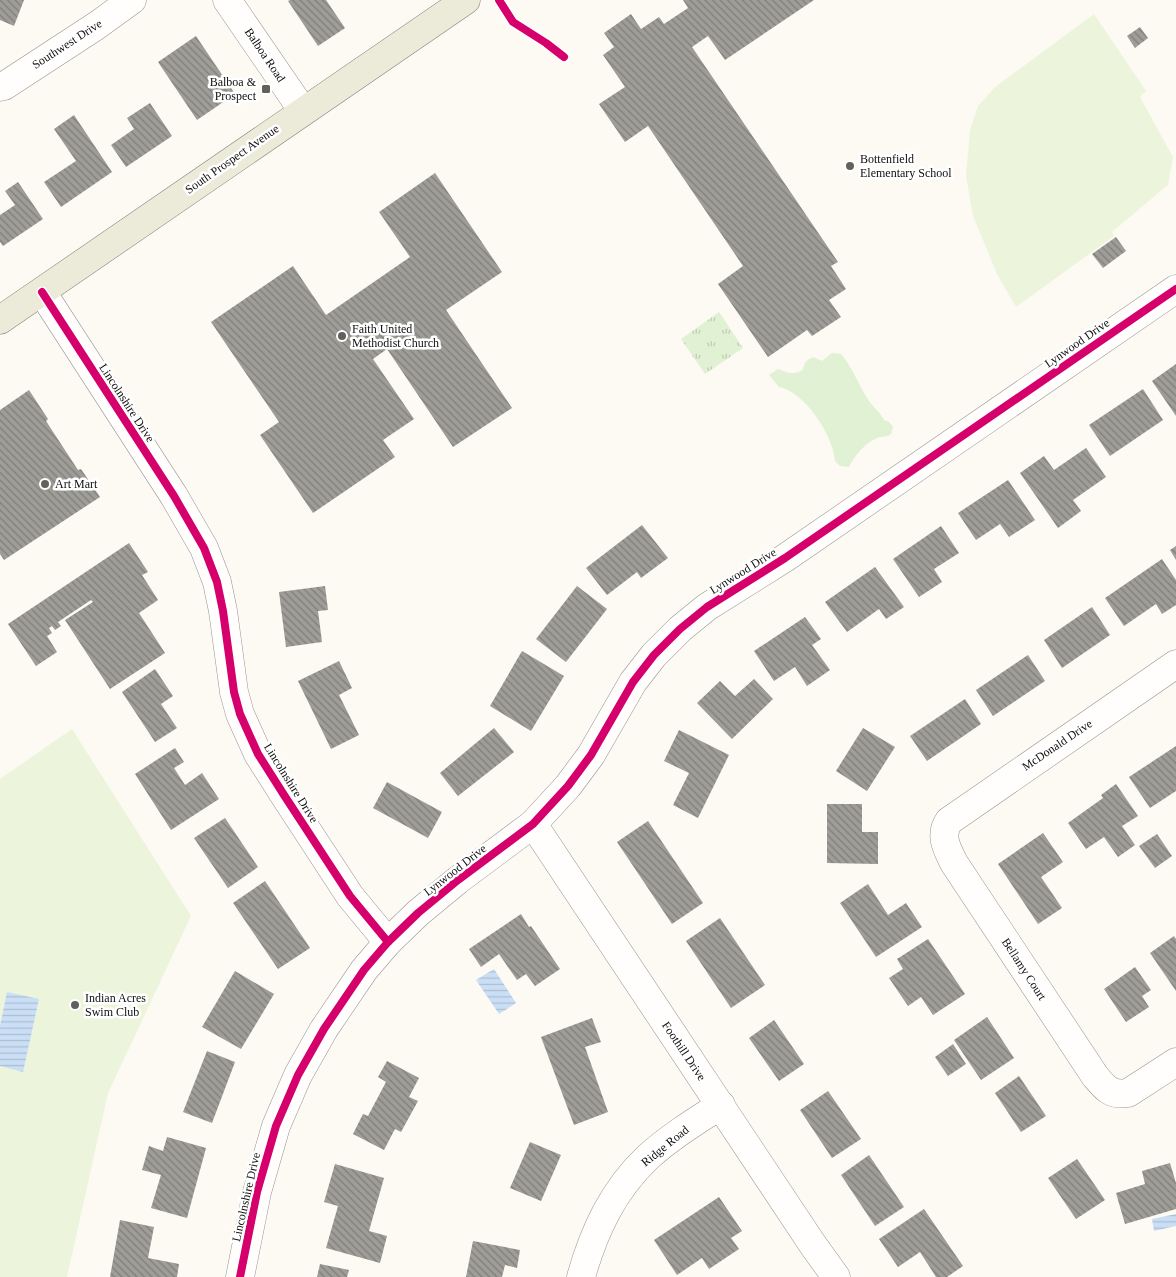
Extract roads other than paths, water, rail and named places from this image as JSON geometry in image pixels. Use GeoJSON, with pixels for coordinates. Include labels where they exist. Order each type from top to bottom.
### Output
{"type":"FeatureCollection","features":[{"type":"Feature","properties":{"kind":"main road","name":"South Prospect Avenue"},"geometry":{"type":"LineString","coordinates":[[0,320],[466,0]]}},
{"type":"Feature","properties":{"kind":"street","name":"Southwest Drive"},"geometry":{"type":"LineString","coordinates":[[0,87],[96,26],[132,0]]}},
{"type":"Feature","properties":{"kind":"street","name":"Balboa Road"},"geometry":{"type":"LineString","coordinates":[[227,0],[303,111]]}},
{"type":"Feature","properties":{"kind":"street","name":"Lynwood Drive"},"geometry":{"type":"LineString","coordinates":[[388,942],[418,913],[533,824],[568,786],[591,754],[633,682],[654,655],[686,624],[707,607],[785,558],[1176,289]]}},
{"type":"Feature","properties":{"kind":"street","name":"Lincolnshire Drive"},"geometry":{"type":"LineString","coordinates":[[42,292],[174,496],[204,548],[221,601],[234,692],[240,714],[258,754],[350,896],[388,942],[364,970],[324,1029],[298,1075],[273,1136],[257,1192],[240,1277]]}},
{"type":"Feature","properties":{"kind":"street","name":"McDonald Drive"},"geometry":{"type":"LineString","coordinates":[[944,832],[949,821],[1176,664]]}},
{"type":"Feature","properties":{"kind":"street","name":"Foothill Drive"},"geometry":{"type":"LineString","coordinates":[[533,824],[836,1277]]}},
{"type":"Feature","properties":{"kind":"street","name":"Bellamy Court"},"geometry":{"type":"LineString","coordinates":[[944,832],[945,844],[954,863],[1090,1068],[1106,1089],[1112,1094],[1120,1095],[1135,1090],[1176,1062]]}},
{"type":"Feature","properties":{"kind":"street","name":"Ridge Road"},"geometry":{"type":"LineString","coordinates":[[581,1277],[591,1243],[605,1213],[620,1188],[648,1157],[721,1105]]}},
{"type":"Feature","properties":{"kind":"water"},"geometry":{"type":"Polygon","coordinates":[[[494,969],[516,1003],[499,1014],[476,980],[494,969]]]}},
{"type":"Feature","properties":{"kind":"water"},"geometry":{"type":"Polygon","coordinates":[[[7,992],[39,999],[23,1072],[0,1066],[0,1026],[7,992]]]}},
{"type":"Feature","properties":{"kind":"water"},"geometry":{"type":"Polygon","coordinates":[[[1176,1214],[1176,1226],[1154,1231],[1152,1219],[1176,1214]]]}},
{"type":"Feature","properties":{"kind":"place","name":"Balboa & Prospect"},"geometry":{"type":"Point","coordinates":[266,89]}},
{"type":"Feature","properties":{"kind":"place","name":"Bottenfield Elementary School"},"geometry":{"type":"Point","coordinates":[850,166]}},
{"type":"Feature","properties":{"kind":"place","name":"Faith United Methodist Church"},"geometry":{"type":"Point","coordinates":[342,336]}},
{"type":"Feature","properties":{"kind":"place","name":"Art Mart"},"geometry":{"type":"Point","coordinates":[45,484]}},
{"type":"Feature","properties":{"kind":"place","name":"Indian Acres Swim Club"},"geometry":{"type":"Point","coordinates":[75,1005]}}]}
